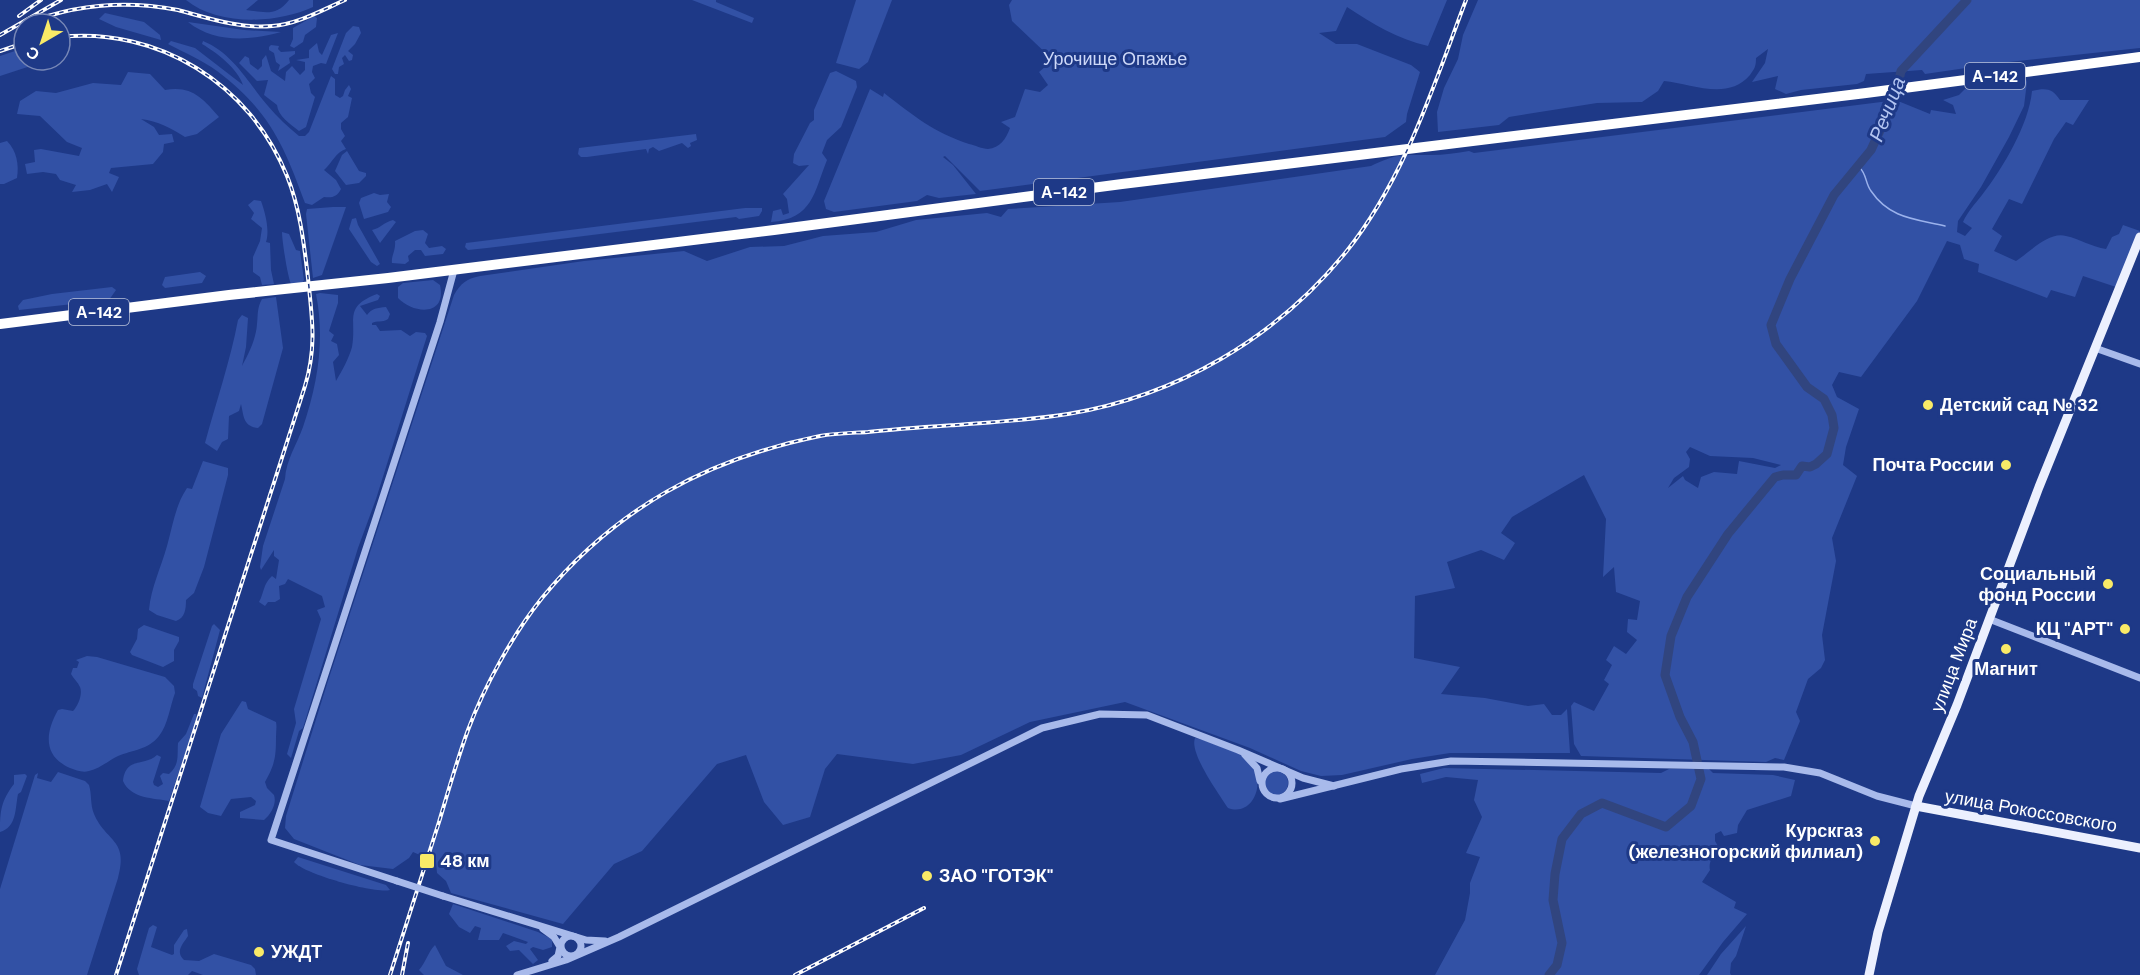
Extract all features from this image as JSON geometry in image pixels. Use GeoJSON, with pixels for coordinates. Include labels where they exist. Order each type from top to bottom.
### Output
{"type":"FeatureCollection","features":[{"type":"Feature","properties":{"kind":"highway","name":"А-142"},"geometry":{"type":"LineString","coordinates":[[0,324],[811,226],[1122,184],[2140,57]]}},
{"type":"Feature","properties":{"kind":"main road","name":"улица Мира"},"geometry":{"type":"LineString","coordinates":[[1869,975],[1878,932],[1916,806],[2140,237]]}},
{"type":"Feature","properties":{"kind":"main road","name":"улица Рокоссовского"},"geometry":{"type":"LineString","coordinates":[[1916,806],[2140,848]]}},
{"type":"Feature","properties":{"kind":"street"},"geometry":{"type":"LineString","coordinates":[[454,270],[440,322],[271,840],[574,936],[596,941],[619,937]]}},
{"type":"Feature","properties":{"kind":"street"},"geometry":{"type":"LineString","coordinates":[[2096,348],[2140,364]]}},
{"type":"Feature","properties":{"kind":"street"},"geometry":{"type":"LineString","coordinates":[[1989,619],[2140,678]]}},
{"type":"Feature","properties":{"kind":"street"},"geometry":{"type":"LineString","coordinates":[[517,975],[574,956],[619,937],[1042,728],[1100,714],[1147,715],[1309,780],[1334,786]]}},
{"type":"Feature","properties":{"kind":"street"},"geometry":{"type":"LineString","coordinates":[[1238,750],[1255,765],[1267,795],[1280,799],[1401,769],[1451,761],[1784,767],[1820,773],[1877,796],[1916,806]]}},
{"type":"Feature","properties":{"kind":"street"},"geometry":{"type":"LineString","coordinates":[[1261,784],[1263,776],[1269,770],[1274,768],[1284,770],[1291,776],[1292,786],[1288,794],[1280,799]]}},
{"type":"Feature","properties":{"kind":"street"},"geometry":{"type":"LineString","coordinates":[[536,925],[554,937],[566,955],[574,956],[579,952],[581,945],[574,936]]}},
{"type":"Feature","properties":{"kind":"street"},"geometry":{"type":"LineString","coordinates":[[539,967],[556,959],[565,938],[574,936]]}},
{"type":"Feature","properties":{"kind":"green space"},"geometry":{"type":"Polygon","coordinates":[[[186,0],[258,0],[246,10],[264,12],[279,9],[289,0],[313,0],[313,7],[282,17],[248,20],[214,14],[186,0]]]}},
{"type":"Feature","properties":{"kind":"green space"},"geometry":{"type":"Polygon","coordinates":[[[692,0],[716,0],[716,2],[754,18],[752,23],[692,0]]]}},
{"type":"Feature","properties":{"kind":"green space"},"geometry":{"type":"Polygon","coordinates":[[[856,0],[892,0],[868,62],[859,69],[836,63],[856,0]]]}},
{"type":"Feature","properties":{"kind":"green space","name":"Урочище Опажье"},"geometry":{"type":"Polygon","coordinates":[[[1012,0],[1447,0],[1428,46],[1396,35],[1347,7],[1336,31],[1319,33],[1336,44],[1357,44],[1411,65],[1420,72],[1406,122],[1385,137],[980,191],[945,156],[943,157],[953,165],[976,194],[939,198],[927,195],[917,201],[834,212],[826,209],[824,201],[870,89],[883,97],[884,93],[924,123],[956,139],[988,149],[1002,142],[1010,128],[1001,122],[1015,117],[1025,89],[1040,92],[1048,85],[1039,72],[1053,60],[1012,21],[1009,5],[1012,0]]]}},
{"type":"Feature","properties":{"kind":"green space"},"geometry":{"type":"Polygon","coordinates":[[[1478,0],[2140,0],[2140,48],[2000,63],[1925,74],[1922,70],[1866,74],[1864,81],[1857,84],[1801,90],[1786,94],[1775,89],[1778,76],[1752,82],[1765,63],[1768,49],[1756,58],[1755,67],[1750,75],[1741,83],[1731,87],[1709,89],[1664,81],[1658,91],[1642,102],[1597,103],[1509,117],[1499,125],[1438,132],[1437,112],[1444,88],[1458,59],[1463,35],[1478,0]]]}},
{"type":"Feature","properties":{"kind":"green space"},"geometry":{"type":"Polygon","coordinates":[[[105,13],[144,22],[160,35],[161,40],[116,27],[99,19],[105,13]]]}},
{"type":"Feature","properties":{"kind":"green space"},"geometry":{"type":"Polygon","coordinates":[[[314,16],[317,18],[316,27],[305,35],[303,42],[294,48],[290,46],[293,39],[293,28],[314,16]]]}},
{"type":"Feature","properties":{"kind":"green space"},"geometry":{"type":"Polygon","coordinates":[[[188,22],[244,30],[281,32],[245,38],[221,37],[198,29],[188,22]]]}},
{"type":"Feature","properties":{"kind":"green space"},"geometry":{"type":"Polygon","coordinates":[[[353,26],[359,27],[361,33],[348,51],[353,55],[352,60],[349,61],[345,55],[342,58],[344,64],[339,67],[338,74],[335,74],[332,69],[346,33],[353,26]]]}},
{"type":"Feature","properties":{"kind":"green space"},"geometry":{"type":"Polygon","coordinates":[[[338,33],[326,64],[313,66],[312,72],[315,78],[309,84],[311,93],[315,97],[306,127],[299,131],[282,116],[277,105],[264,95],[268,80],[257,81],[239,63],[245,56],[258,70],[266,55],[271,71],[285,81],[286,72],[292,66],[300,75],[305,70],[305,62],[296,60],[309,58],[309,50],[317,43],[322,55],[331,35],[338,33]]]}},
{"type":"Feature","properties":{"kind":"green space"},"geometry":{"type":"Polygon","coordinates":[[[171,41],[195,48],[243,85],[232,67],[202,44],[203,41],[214,46],[232,61],[275,114],[299,136],[305,136],[309,132],[331,76],[335,79],[335,95],[340,98],[349,85],[351,89],[348,96],[352,98],[348,117],[341,123],[345,136],[341,141],[346,149],[337,155],[324,170],[336,180],[341,189],[338,194],[324,197],[312,205],[305,203],[282,146],[250,100],[217,71],[168,44],[171,41]]]}},
{"type":"Feature","properties":{"kind":"green space"},"geometry":{"type":"Polygon","coordinates":[[[271,45],[279,46],[278,49],[281,52],[295,51],[295,54],[289,58],[290,63],[278,71],[280,65],[276,62],[274,53],[269,50],[271,45]]]}},
{"type":"Feature","properties":{"kind":"green space"},"geometry":{"type":"Polygon","coordinates":[[[12,52],[12,72],[0,76],[0,56],[12,52]]]}},
{"type":"Feature","properties":{"kind":"green space"},"geometry":{"type":"Polygon","coordinates":[[[836,71],[856,81],[857,87],[841,127],[827,140],[822,153],[827,160],[815,193],[804,210],[796,216],[771,222],[773,211],[781,209],[783,215],[789,213],[787,199],[783,194],[809,165],[799,166],[793,163],[794,154],[810,123],[814,120],[814,110],[830,73],[836,71]]]}},
{"type":"Feature","properties":{"kind":"green space"},"geometry":{"type":"Polygon","coordinates":[[[128,72],[150,74],[165,90],[182,89],[196,94],[219,117],[197,134],[185,137],[164,125],[141,119],[154,127],[159,135],[172,134],[174,142],[164,144],[163,152],[153,164],[111,168],[109,173],[119,177],[112,192],[107,184],[90,190],[72,192],[76,185],[60,180],[56,174],[43,172],[27,174],[25,164],[35,162],[34,150],[41,149],[79,156],[82,148],[67,142],[40,116],[17,114],[20,101],[36,91],[56,93],[93,83],[121,85],[128,72]]]}},
{"type":"Feature","properties":{"kind":"green space"},"geometry":{"type":"Polygon","coordinates":[[[2026,79],[2027,82],[2024,106],[1981,187],[1958,221],[1957,232],[1965,236],[1972,228],[1963,222],[1965,218],[1990,184],[2014,145],[2026,117],[2032,91],[2045,89],[2054,93],[2060,100],[2089,100],[2073,125],[2066,122],[2054,139],[2022,204],[2009,199],[1992,229],[2002,236],[1994,251],[2016,261],[2046,239],[2060,235],[2106,249],[2112,237],[2119,234],[2123,225],[2140,231],[2116,287],[2083,276],[2075,297],[2051,290],[2047,298],[1978,272],[1979,264],[1964,259],[1960,245],[1947,241],[1917,301],[1861,377],[1839,372],[1832,385],[1837,397],[1859,409],[1846,447],[1843,465],[1857,476],[1832,538],[1836,561],[1822,635],[1825,660],[1821,668],[1808,679],[1796,712],[1800,721],[1784,760],[1775,758],[1766,762],[1581,756],[1574,744],[1571,706],[1574,702],[1594,711],[1609,684],[1604,680],[1612,665],[1606,660],[1614,646],[1626,654],[1637,640],[1627,632],[1628,619],[1637,620],[1640,601],[1616,592],[1614,567],[1603,577],[1606,519],[1584,475],[1512,517],[1501,533],[1515,543],[1504,560],[1481,550],[1447,562],[1455,588],[1415,596],[1414,658],[1460,667],[1441,694],[1485,698],[1528,706],[1544,704],[1552,715],[1561,715],[1567,709],[1570,753],[1450,753],[1342,775],[1321,776],[1301,771],[1250,748],[1125,702],[1030,722],[961,755],[913,764],[837,754],[825,769],[810,817],[783,825],[764,802],[746,755],[717,764],[642,851],[614,864],[563,924],[451,893],[446,881],[437,873],[436,862],[413,852],[409,858],[393,869],[360,865],[294,839],[285,828],[286,816],[327,684],[454,295],[464,282],[480,276],[584,261],[684,251],[707,261],[750,247],[784,246],[823,236],[876,232],[916,220],[987,213],[1001,217],[1008,209],[1120,202],[1371,166],[1400,156],[1441,155],[1469,151],[1474,153],[1889,101],[1889,115],[1898,101],[1930,114],[1931,110],[1956,114],[1953,105],[1943,100],[1959,95],[1967,87],[2026,79]],[[1690,447],[1686,452],[1690,459],[1689,467],[1674,478],[1668,488],[1683,476],[1685,480],[1698,488],[1701,477],[1714,472],[1737,474],[1739,461],[1775,468],[1781,465],[1753,458],[1710,456],[1690,447]]]}},
{"type":"Feature","properties":{"kind":"green space"},"geometry":{"type":"Polygon","coordinates":[[[696,134],[697,140],[690,143],[691,146],[688,148],[682,143],[659,151],[653,147],[649,149],[648,154],[646,149],[587,157],[581,157],[578,154],[579,148],[696,134]]]}},
{"type":"Feature","properties":{"kind":"green space"},"geometry":{"type":"Polygon","coordinates":[[[7,141],[16,158],[17,178],[0,184],[0,143],[7,141]]]}},
{"type":"Feature","properties":{"kind":"green space"},"geometry":{"type":"Polygon","coordinates":[[[347,151],[359,171],[366,173],[359,183],[346,185],[335,171],[342,155],[347,151]]]}},
{"type":"Feature","properties":{"kind":"green space"},"geometry":{"type":"Polygon","coordinates":[[[374,193],[389,194],[387,202],[391,207],[388,212],[364,219],[359,203],[361,198],[374,193]]]}},
{"type":"Feature","properties":{"kind":"green space"},"geometry":{"type":"Polygon","coordinates":[[[254,200],[261,201],[265,216],[266,242],[270,243],[274,284],[262,285],[260,277],[253,272],[253,257],[260,241],[262,228],[251,219],[254,213],[248,205],[254,200]]]}},
{"type":"Feature","properties":{"kind":"green space"},"geometry":{"type":"Polygon","coordinates":[[[346,207],[322,275],[313,278],[307,209],[346,207]]]}},
{"type":"Feature","properties":{"kind":"green space"},"geometry":{"type":"Polygon","coordinates":[[[745,208],[762,208],[762,211],[759,216],[739,219],[736,217],[468,250],[465,247],[466,243],[745,208]]]}},
{"type":"Feature","properties":{"kind":"green space"},"geometry":{"type":"Polygon","coordinates":[[[356,218],[380,264],[377,266],[371,262],[349,229],[352,219],[356,218]]]}},
{"type":"Feature","properties":{"kind":"green space"},"geometry":{"type":"Polygon","coordinates":[[[393,220],[396,222],[380,243],[372,230],[393,220]]]}},
{"type":"Feature","properties":{"kind":"green space"},"geometry":{"type":"Polygon","coordinates":[[[423,230],[428,234],[425,243],[429,248],[442,246],[446,249],[443,254],[425,256],[421,250],[415,250],[408,256],[409,261],[405,264],[392,263],[395,241],[415,231],[423,230]]]}},
{"type":"Feature","properties":{"kind":"green space"},"geometry":{"type":"Polygon","coordinates":[[[282,232],[289,234],[296,250],[300,251],[304,280],[301,285],[292,286],[290,283],[282,232]]]}},
{"type":"Feature","properties":{"kind":"green space"},"geometry":{"type":"Polygon","coordinates":[[[200,272],[206,276],[202,283],[165,288],[162,285],[165,277],[200,272]]]}},
{"type":"Feature","properties":{"kind":"green space"},"geometry":{"type":"Polygon","coordinates":[[[433,280],[440,285],[441,295],[434,307],[427,310],[412,307],[398,298],[398,287],[403,283],[433,280]]]}},
{"type":"Feature","properties":{"kind":"green space"},"geometry":{"type":"Polygon","coordinates":[[[112,287],[116,290],[109,300],[19,310],[18,306],[23,300],[52,294],[112,287]]]}},
{"type":"Feature","properties":{"kind":"green space"},"geometry":{"type":"Polygon","coordinates":[[[316,294],[338,295],[338,303],[329,331],[334,335],[331,341],[337,344],[339,355],[333,362],[336,381],[352,347],[355,309],[366,299],[377,294],[380,296],[378,300],[360,306],[367,315],[377,308],[386,307],[390,314],[386,320],[372,323],[380,331],[401,330],[410,336],[416,332],[425,333],[427,336],[376,499],[358,548],[303,728],[299,731],[291,758],[287,754],[296,723],[294,709],[321,619],[317,610],[325,607],[322,596],[288,579],[285,584],[279,586],[280,599],[268,602],[265,606],[259,602],[265,585],[272,576],[276,579],[279,560],[274,556],[274,550],[261,570],[260,567],[263,546],[285,479],[287,465],[303,427],[313,394],[320,344],[316,294]]]}},
{"type":"Feature","properties":{"kind":"green space"},"geometry":{"type":"Polygon","coordinates":[[[276,297],[283,348],[262,424],[258,428],[249,425],[244,417],[241,404],[239,411],[229,416],[228,439],[222,442],[217,451],[205,443],[238,320],[242,315],[248,318],[242,366],[255,335],[260,302],[262,299],[276,297]]]}},
{"type":"Feature","properties":{"kind":"green space"},"geometry":{"type":"Polygon","coordinates":[[[203,461],[228,468],[228,475],[204,567],[194,593],[186,600],[183,615],[176,621],[149,610],[150,602],[177,509],[187,488],[192,489],[203,461]]]}},
{"type":"Feature","properties":{"kind":"green space"},"geometry":{"type":"Polygon","coordinates":[[[214,624],[220,630],[202,698],[198,696],[193,684],[214,624]]]}},
{"type":"Feature","properties":{"kind":"green space"},"geometry":{"type":"Polygon","coordinates":[[[144,625],[179,637],[174,650],[174,661],[163,667],[132,655],[130,652],[137,639],[138,629],[144,625]]]}},
{"type":"Feature","properties":{"kind":"green space"},"geometry":{"type":"Polygon","coordinates":[[[87,656],[165,677],[174,686],[175,693],[165,726],[155,741],[145,747],[118,756],[96,769],[84,772],[70,768],[55,757],[49,743],[49,735],[58,710],[73,711],[78,703],[81,690],[71,674],[73,668],[77,668],[79,662],[76,660],[87,656]]]}},
{"type":"Feature","properties":{"kind":"green space"},"geometry":{"type":"Polygon","coordinates":[[[242,701],[246,702],[248,709],[276,722],[276,750],[265,782],[274,795],[275,802],[271,812],[264,820],[240,818],[240,812],[255,805],[256,801],[251,797],[231,799],[221,816],[208,813],[200,807],[221,734],[242,701]]]}},
{"type":"Feature","properties":{"kind":"green space"},"geometry":{"type":"Polygon","coordinates":[[[194,714],[197,719],[169,801],[143,797],[131,791],[123,781],[128,768],[157,755],[161,757],[153,782],[158,787],[163,784],[160,776],[163,773],[169,774],[175,767],[178,743],[186,734],[194,714]]]}},
{"type":"Feature","properties":{"kind":"green space"},"geometry":{"type":"Polygon","coordinates":[[[1195,738],[1244,756],[1252,764],[1256,774],[1256,793],[1246,807],[1228,808],[1200,763],[1194,745],[1195,738]]]}},
{"type":"Feature","properties":{"kind":"green space"},"geometry":{"type":"Polygon","coordinates":[[[1444,768],[1661,773],[1669,769],[1709,769],[1713,773],[1773,775],[1795,780],[1791,796],[1747,810],[1738,825],[1737,833],[1724,836],[1721,831],[1715,834],[1715,841],[1719,848],[1702,882],[1736,902],[1734,908],[1747,914],[1699,975],[1435,975],[1465,920],[1470,883],[1480,857],[1466,853],[1482,817],[1474,800],[1478,780],[1446,777],[1422,783],[1420,774],[1444,768]]]}},
{"type":"Feature","properties":{"kind":"green space"},"geometry":{"type":"Polygon","coordinates":[[[1276,771],[1284,775],[1288,783],[1284,791],[1276,795],[1268,791],[1264,783],[1268,775],[1276,771]]]}},
{"type":"Feature","properties":{"kind":"green space"},"geometry":{"type":"Polygon","coordinates":[[[58,772],[85,781],[89,785],[94,814],[115,842],[121,855],[118,878],[87,975],[0,975],[0,889],[35,775],[38,773],[37,778],[51,782],[58,772]]]}},
{"type":"Feature","properties":{"kind":"green space"},"geometry":{"type":"Polygon","coordinates":[[[25,774],[27,776],[18,794],[12,822],[6,830],[0,832],[2,806],[14,784],[14,775],[25,774]]]}},
{"type":"Feature","properties":{"kind":"green space"},"geometry":{"type":"Polygon","coordinates":[[[298,857],[386,885],[390,890],[356,886],[311,872],[294,862],[298,857]]]}},
{"type":"Feature","properties":{"kind":"green space"},"geometry":{"type":"Polygon","coordinates":[[[453,904],[538,932],[552,939],[552,947],[543,950],[533,947],[530,949],[538,960],[533,964],[519,950],[510,951],[506,946],[514,941],[526,944],[528,942],[503,933],[499,940],[478,940],[481,928],[475,926],[470,933],[459,927],[449,914],[453,904]]]}},
{"type":"Feature","properties":{"kind":"green space"},"geometry":{"type":"Polygon","coordinates":[[[153,925],[157,927],[151,947],[174,954],[174,945],[187,929],[188,936],[180,951],[184,960],[199,961],[214,954],[251,965],[256,975],[203,975],[192,971],[188,975],[139,975],[137,969],[149,928],[153,925]]]}},
{"type":"Feature","properties":{"kind":"green space"},"geometry":{"type":"Polygon","coordinates":[[[1746,926],[1736,956],[1731,963],[1731,975],[1707,975],[1721,954],[1746,926]]]}},
{"type":"Feature","properties":{"kind":"green space"},"geometry":{"type":"Polygon","coordinates":[[[435,945],[446,966],[463,975],[424,975],[419,970],[435,945]]]}},
{"type":"Feature","properties":{"kind":"waterway","name":"Речица"},"geometry":{"type":"LineString","coordinates":[[1549,975],[1557,965],[1562,943],[1553,900],[1555,874],[1562,839],[1581,814],[1602,803],[1666,827],[1691,806],[1701,779],[1693,742],[1680,717],[1665,675],[1671,636],[1687,597],[1728,534],[1775,477],[1796,475],[1802,466],[1810,467],[1827,454],[1834,428],[1832,415],[1824,399],[1807,387],[1776,344],[1771,325],[1790,279],[1834,195],[1871,150],[1895,98],[1901,71],[1967,0]]}},
{"type":"Feature","properties":{"kind":"waterway"},"geometry":{"type":"LineString","coordinates":[[1859,167],[1871,191],[1886,207],[1904,216],[1945,226]]}},
{"type":"Feature","properties":{"kind":"railway"},"geometry":{"type":"LineString","coordinates":[[24,12],[41,0]]}},
{"type":"Feature","properties":{"kind":"railway"},"geometry":{"type":"LineString","coordinates":[[0,35],[61,0]]}},
{"type":"Feature","properties":{"kind":"railway"},"geometry":{"type":"LineString","coordinates":[[63,12],[101,6],[139,5],[178,10],[236,24],[260,27],[282,25],[300,20],[345,0]]}},
{"type":"Feature","properties":{"kind":"railway"},"geometry":{"type":"LineString","coordinates":[[390,975],[460,753],[482,696],[500,661],[531,612],[571,566],[601,538],[633,513],[666,492],[739,458],[779,446],[832,434],[1012,421],[1068,414],[1148,393],[1185,378],[1222,358],[1256,336],[1288,311],[1346,252],[1367,223],[1385,194],[1416,131],[1466,0]]}},
{"type":"Feature","properties":{"kind":"railway"},"geometry":{"type":"LineString","coordinates":[[72,37],[97,36],[132,42],[166,52],[197,68],[225,89],[250,114],[271,143],[291,188],[303,239],[312,319],[311,358],[305,386],[116,975]]}},
{"type":"Feature","properties":{"kind":"railway"},"geometry":{"type":"LineString","coordinates":[[0,51],[12,47]]}},
{"type":"Feature","properties":{"kind":"railway"},"geometry":{"type":"LineString","coordinates":[[795,975],[924,908]]}},
{"type":"Feature","properties":{"kind":"railway"},"geometry":{"type":"LineString","coordinates":[[402,975],[408,943]]}},
{"type":"Feature","properties":{"kind":"place","name":"Детский сад № 32"},"geometry":{"type":"Point","coordinates":[1928,405]}},
{"type":"Feature","properties":{"kind":"place","name":"Почта России"},"geometry":{"type":"Point","coordinates":[2006,465]}},
{"type":"Feature","properties":{"kind":"place","name":"Социальный фонд России"},"geometry":{"type":"Point","coordinates":[2108,584]}},
{"type":"Feature","properties":{"kind":"place","name":"КЦ \"АРТ\""},"geometry":{"type":"Point","coordinates":[2125,629]}},
{"type":"Feature","properties":{"kind":"place","name":"Магнит"},"geometry":{"type":"Point","coordinates":[2006,649]}},
{"type":"Feature","properties":{"kind":"place","name":"Курскгаз (железногорский филиал)"},"geometry":{"type":"Point","coordinates":[1875,841]}},
{"type":"Feature","properties":{"kind":"place","name":"48 км"},"geometry":{"type":"Point","coordinates":[427,861]}},
{"type":"Feature","properties":{"kind":"place","name":"ЗАО \"ГОТЭК\""},"geometry":{"type":"Point","coordinates":[927,876]}},
{"type":"Feature","properties":{"kind":"place","name":"УЖДТ"},"geometry":{"type":"Point","coordinates":[259,952]}}]}
